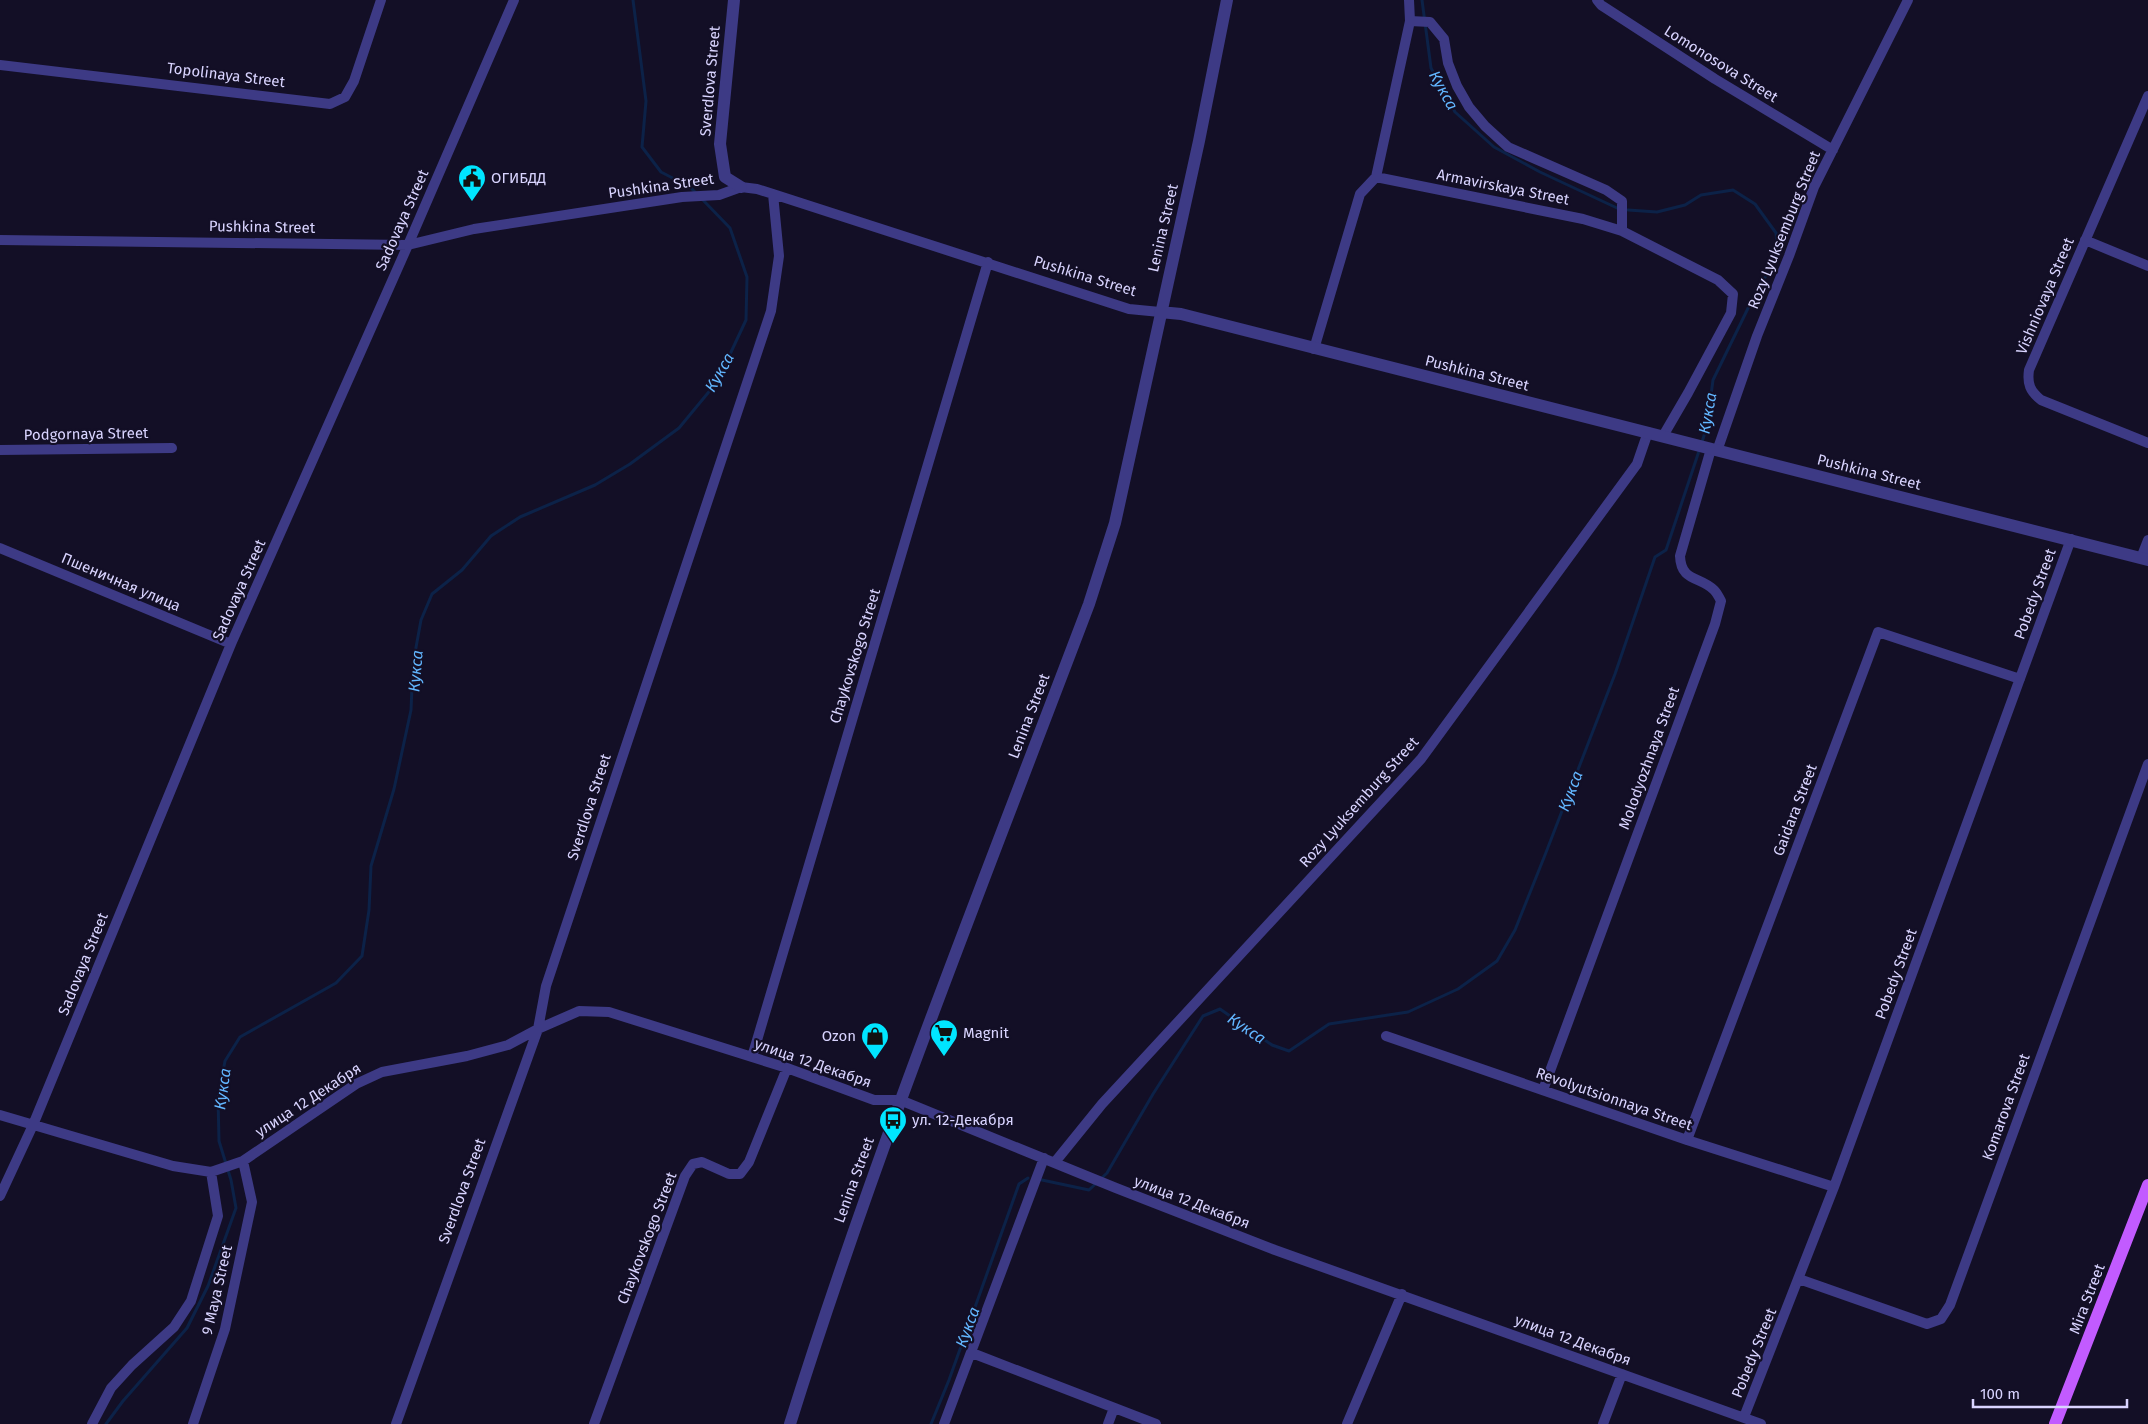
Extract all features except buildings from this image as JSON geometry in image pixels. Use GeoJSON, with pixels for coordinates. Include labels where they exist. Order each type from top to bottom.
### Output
{"type":"FeatureCollection","features":[{"type":"Feature","properties":{"kind":"main road","name":"Mira Street"},"geometry":{"type":"LineString","coordinates":[[2056,1424],[2148,1185]]}},
{"type":"Feature","properties":{"kind":"street","name":"Topolinaya Street"},"geometry":{"type":"LineString","coordinates":[[0,64],[330,104],[345,97],[354,81],[381,0]]}},
{"type":"Feature","properties":{"kind":"street","name":"Sadovaya Street"},"geometry":{"type":"LineString","coordinates":[[0,1196],[33,1125],[231,644],[408,245],[514,0]]}},
{"type":"Feature","properties":{"kind":"street","name":"Sverdlova Street"},"geometry":{"type":"LineString","coordinates":[[734,0],[720,144],[725,177],[740,187]]}},
{"type":"Feature","properties":{"kind":"street","name":"Lenina Street"},"geometry":{"type":"LineString","coordinates":[[790,1424],[829,1298],[900,1100],[1090,604],[1115,523],[1199,141],[1227,0]]}},
{"type":"Feature","properties":{"kind":"street"},"geometry":{"type":"LineString","coordinates":[[1314,349],[1360,194],[1376,178],[1420,22],[1409,0]]}},
{"type":"Feature","properties":{"kind":"street","name":"Lomonosova Street"},"geometry":{"type":"LineString","coordinates":[[1597,0],[1601,5],[1715,79],[1832,150]]}},
{"type":"Feature","properties":{"kind":"street","name":"Rozy Lyuksemburg Street"},"geometry":{"type":"LineString","coordinates":[[1706,448],[1757,336],[1790,256],[1814,187],[1908,0]]}},
{"type":"Feature","properties":{"kind":"street","name":"Armavirskaya Street"},"geometry":{"type":"LineString","coordinates":[[1420,22],[1444,39],[1448,63],[1457,86],[1469,107],[1485,126],[1508,148],[1606,190],[1622,201],[1622,231]]}},
{"type":"Feature","properties":{"kind":"street","name":"Vishniovaya Street"},"geometry":{"type":"LineString","coordinates":[[2148,96],[2144,114],[2085,240],[2029,370],[2028,381],[2032,393],[2042,400],[2148,443]]}},
{"type":"Feature","properties":{"kind":"street","name":"Armavirskaya Street"},"geometry":{"type":"LineString","coordinates":[[1376,178],[1583,219],[1622,231],[1718,280],[1733,294],[1731,313],[1663,436]]}},
{"type":"Feature","properties":{"kind":"street","name":"Pushkina Street"},"geometry":{"type":"LineString","coordinates":[[0,240],[408,245],[474,229],[682,197],[719,195],[740,187],[757,189],[1129,309],[1181,314],[2145,559]]}},
{"type":"Feature","properties":{"kind":"street","name":"Sverdlova Street"},"geometry":{"type":"LineString","coordinates":[[396,1424],[538,1029],[550,976],[771,310],[779,256],[773,194]]}},
{"type":"Feature","properties":{"kind":"street"},"geometry":{"type":"LineString","coordinates":[[2085,240],[2148,266]]}},
{"type":"Feature","properties":{"kind":"street","name":"Chaykovskogo Street"},"geometry":{"type":"LineString","coordinates":[[752,1057],[988,262]]}},
{"type":"Feature","properties":{"kind":"street","name":"Rozy Lyuksemburg Street"},"geometry":{"type":"LineString","coordinates":[[1055,1162],[1102,1104],[1420,759],[1637,464],[1648,432]]}},
{"type":"Feature","properties":{"kind":"street","name":"Podgornaya Street"},"geometry":{"type":"LineString","coordinates":[[0,450],[172,448]]}},
{"type":"Feature","properties":{"kind":"street","name":"Molodyozhnaya Street"},"geometry":{"type":"LineString","coordinates":[[1543,1090],[1715,624],[1721,600],[1714,590],[1687,575],[1680,567],[1680,556],[1706,448]]}},
{"type":"Feature","properties":{"kind":"street","name":"Pobedy Street"},"geometry":{"type":"LineString","coordinates":[[1744,1418],[1834,1187],[2071,539]]}},
{"type":"Feature","properties":{"kind":"street"},"geometry":{"type":"LineString","coordinates":[[2145,559],[2148,540]]}},
{"type":"Feature","properties":{"kind":"street","name":"Пшеничная улица"},"geometry":{"type":"LineString","coordinates":[[0,548],[231,644]]}},
{"type":"Feature","properties":{"kind":"street","name":"Gaidara Street"},"geometry":{"type":"LineString","coordinates":[[1686,1140],[1878,632],[2020,679]]}},
{"type":"Feature","properties":{"kind":"street","name":"Komarova Street"},"geometry":{"type":"LineString","coordinates":[[1799,1279],[1927,1324],[1941,1319],[1950,1305],[2148,764]]}},
{"type":"Feature","properties":{"kind":"street","name":"улица 12 Декабря"},"geometry":{"type":"LineString","coordinates":[[216,1171],[239,1163],[356,1084],[382,1072],[467,1056],[508,1045],[579,1010],[609,1012],[787,1068],[874,1100],[900,1100],[1083,1175],[1275,1250],[1761,1424]]}},
{"type":"Feature","properties":{"kind":"street","name":"Revolyutsionnaya Street"},"geometry":{"type":"LineString","coordinates":[[1386,1036],[1686,1140],[1834,1187]]}},
{"type":"Feature","properties":{"kind":"street","name":"Chaykovskogo Street"},"geometry":{"type":"LineString","coordinates":[[594,1424],[685,1176],[692,1164],[702,1162],[729,1174],[740,1174],[749,1162],[787,1068]]}},
{"type":"Feature","properties":{"kind":"street"},"geometry":{"type":"LineString","coordinates":[[0,1115],[173,1166],[216,1171],[218,1216],[191,1301],[174,1327],[110,1388],[92,1424]]}},
{"type":"Feature","properties":{"kind":"street"},"geometry":{"type":"LineString","coordinates":[[944,1424],[1044,1158]]}},
{"type":"Feature","properties":{"kind":"street","name":"9 Maya Street"},"geometry":{"type":"LineString","coordinates":[[194,1424],[225,1329],[252,1202],[239,1163]]}},
{"type":"Feature","properties":{"kind":"street"},"geometry":{"type":"LineString","coordinates":[[1347,1424],[1402,1294]]}},
{"type":"Feature","properties":{"kind":"street"},"geometry":{"type":"LineString","coordinates":[[972,1353],[1156,1424]]}},
{"type":"Feature","properties":{"kind":"street"},"geometry":{"type":"LineString","coordinates":[[1603,1424],[1622,1374]]}},
{"type":"Feature","properties":{"kind":"street"},"geometry":{"type":"LineString","coordinates":[[1108,1424],[1114,1408]]}},
{"type":"Feature","properties":{"kind":"waterway","name":"Кукса"},"geometry":{"type":"LineString","coordinates":[[633,0],[646,101],[642,147],[661,172],[690,187],[697,194]]}},
{"type":"Feature","properties":{"kind":"waterway","name":"Кукса"},"geometry":{"type":"LineString","coordinates":[[1422,0],[1431,68],[1455,112],[1494,147],[1540,172],[1617,208]]}},
{"type":"Feature","properties":{"kind":"waterway","name":"Кукса"},"geometry":{"type":"LineString","coordinates":[[1628,210],[1657,212],[1685,205],[1701,195],[1733,190],[1755,204],[1776,233],[1778,256],[1755,294],[1713,380],[1707,426],[1702,442]]}},
{"type":"Feature","properties":{"kind":"waterway","name":"Кукса"},"geometry":{"type":"LineString","coordinates":[[106,1424],[123,1401],[187,1328],[208,1286],[236,1208],[231,1180],[219,1141],[218,1098],[225,1061],[240,1037],[336,983],[362,956],[369,910],[371,866],[394,789],[411,710],[413,664],[421,620],[432,594],[462,570],[491,536],[520,517],[595,485],[630,464],[679,428],[717,382],[746,320],[747,277],[730,228],[702,199]]}},
{"type":"Feature","properties":{"kind":"waterway","name":"Кукса"},"geometry":{"type":"LineString","coordinates":[[1042,1180],[1089,1190],[1107,1173],[1153,1094],[1203,1016],[1220,1009],[1272,1045],[1289,1051],[1329,1024],[1408,1012],[1458,989],[1497,961],[1515,930],[1545,855],[1615,674],[1655,557],[1666,550],[1700,448]]}},
{"type":"Feature","properties":{"kind":"waterway","name":"Кукса"},"geometry":{"type":"LineString","coordinates":[[931,1424],[949,1380],[1019,1184],[1028,1178]]}},
{"type":"Feature","properties":{"kind":"place","name":"ОГИБДД"},"geometry":{"type":"Point","coordinates":[472,202]}},
{"type":"Feature","properties":{"kind":"place","name":"Magnit"},"geometry":{"type":"Point","coordinates":[944,1057]}},
{"type":"Feature","properties":{"kind":"place","name":"Ozon"},"geometry":{"type":"Point","coordinates":[875,1060]}},
{"type":"Feature","properties":{"kind":"place","name":"ул. 12-Декабря"},"geometry":{"type":"Point","coordinates":[893,1144]}}]}
